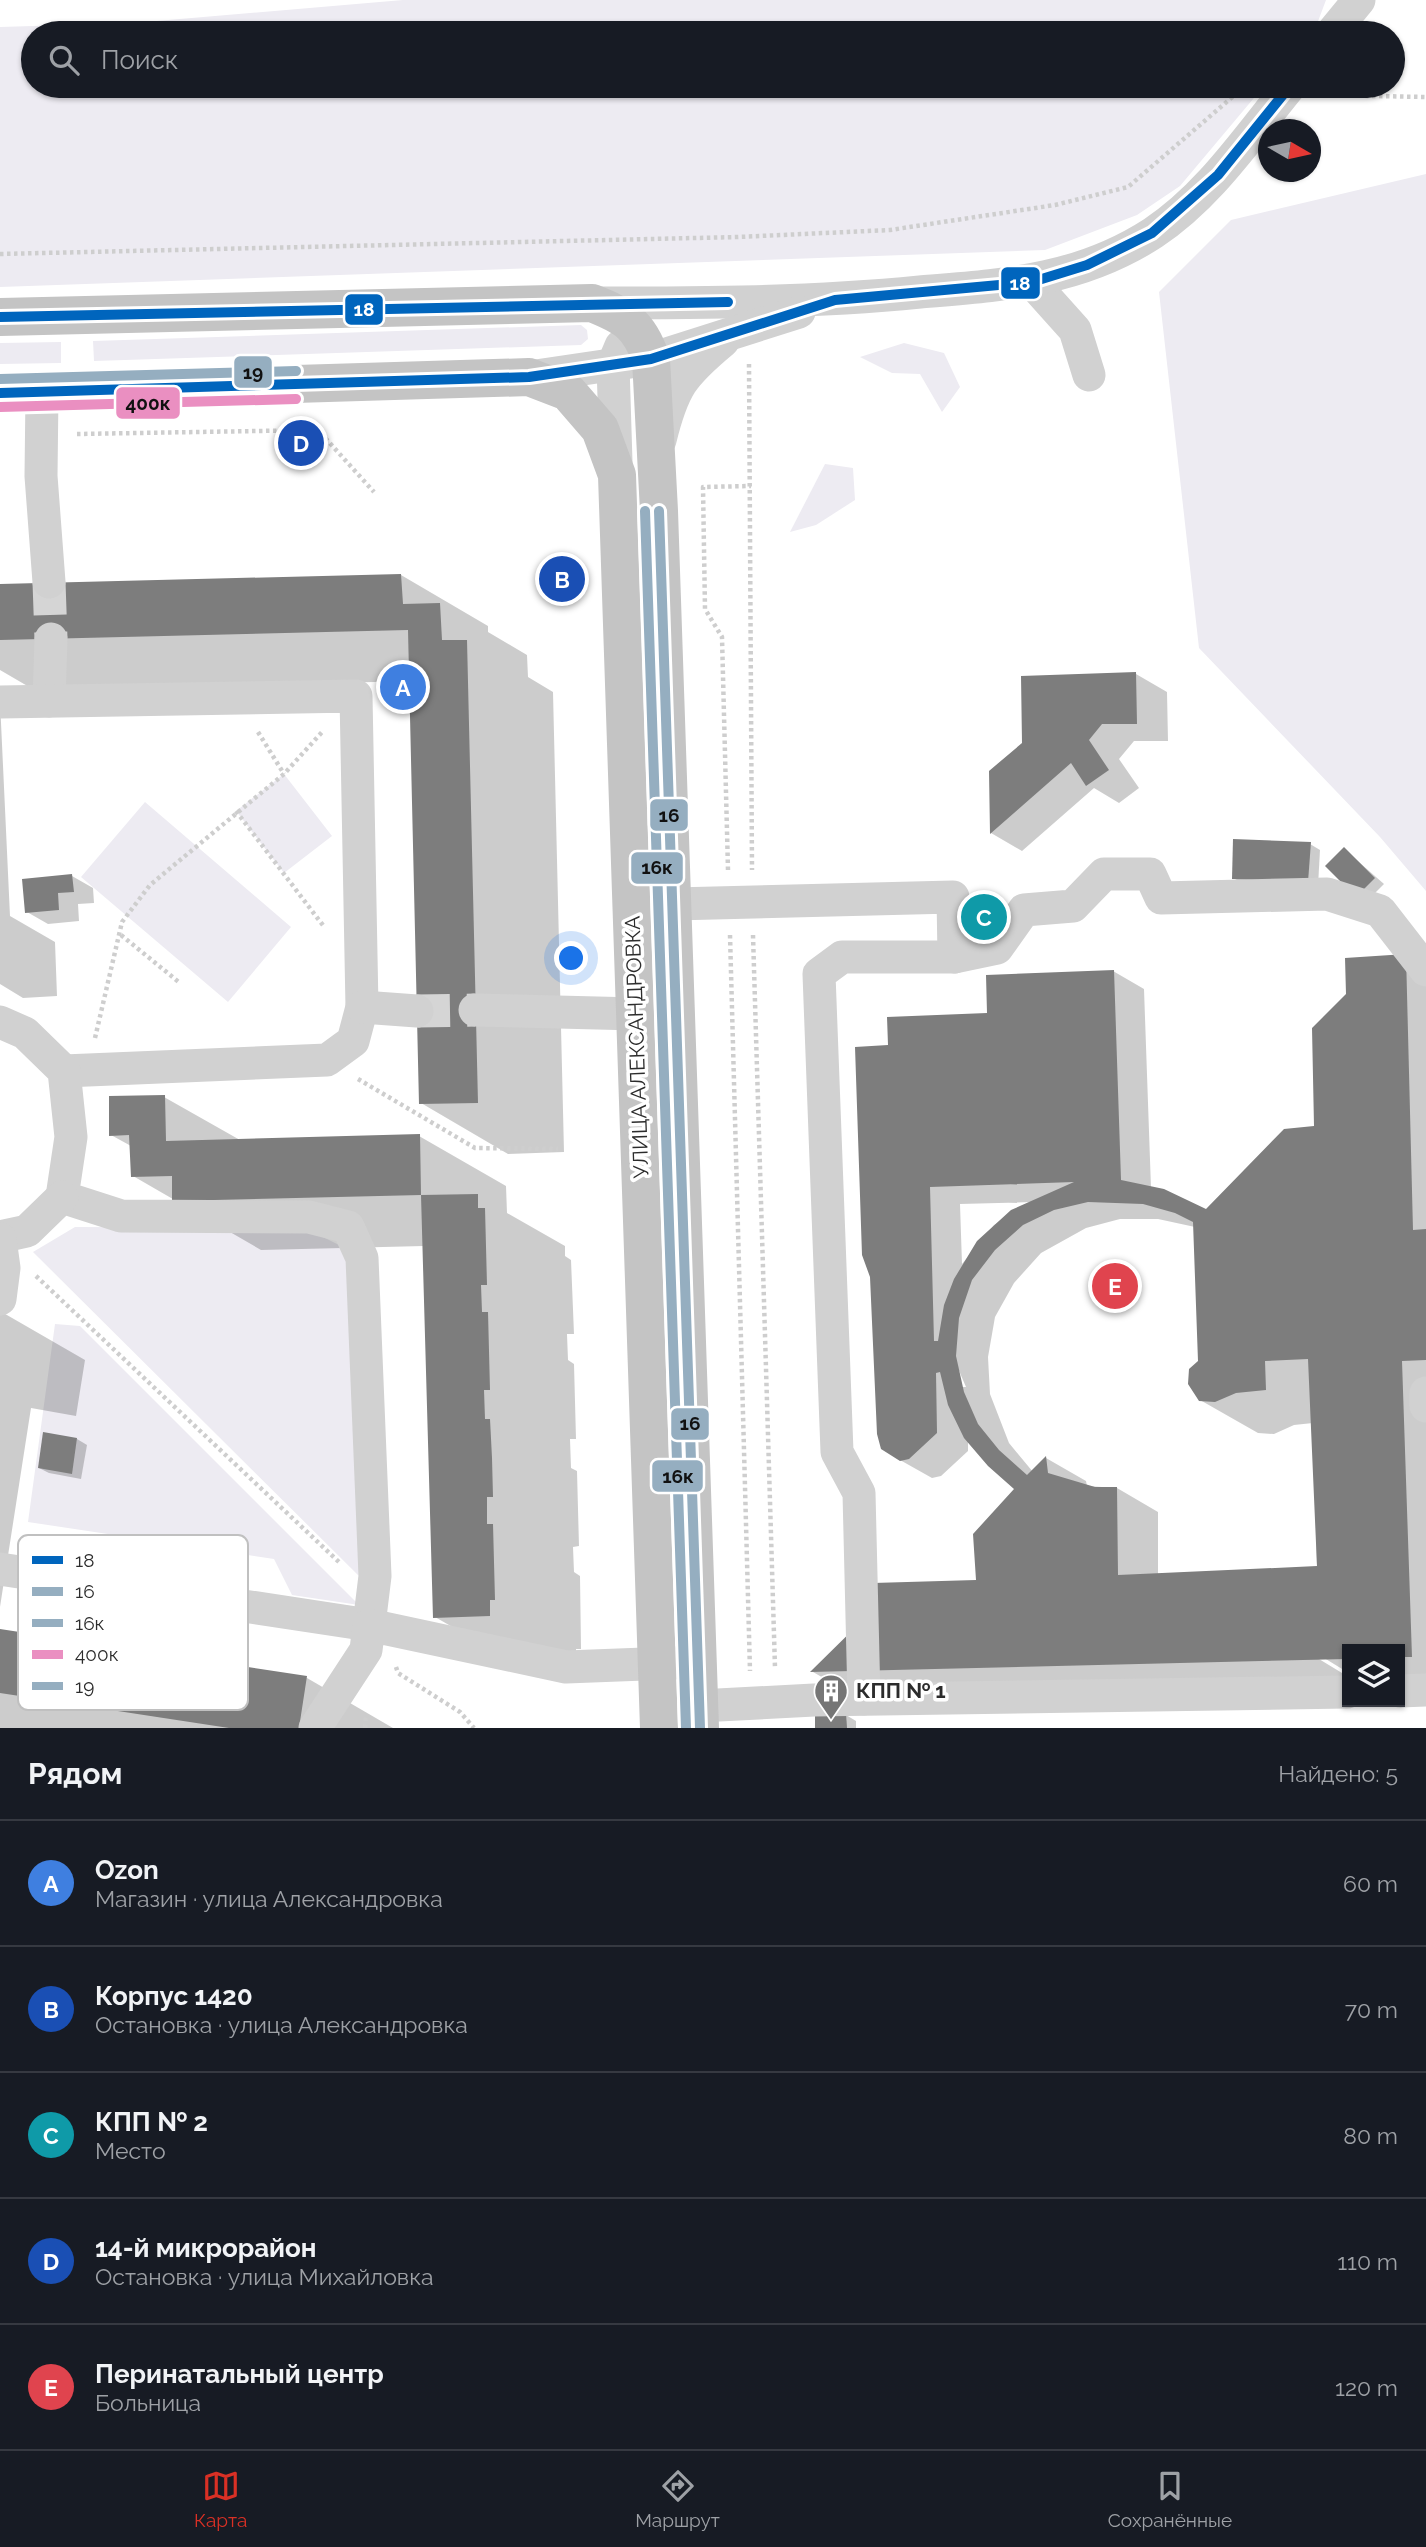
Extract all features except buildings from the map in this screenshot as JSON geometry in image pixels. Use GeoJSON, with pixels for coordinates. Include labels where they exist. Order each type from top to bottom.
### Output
{"type":"FeatureCollection","features":[{"type":"Feature","properties":{"kind":"main road"},"geometry":{"type":"LineString","coordinates":[[0,317],[592,303],[616,312],[646,314]]}},
{"type":"Feature","properties":{"kind":"main road","name":"УЛИЦА АЛЕКСАНДРОВКА"},"geometry":{"type":"LineString","coordinates":[[646,314],[643,337],[651,359],[674,904],[699,1717]]}},
{"type":"Feature","properties":{"kind":"main road"},"geometry":{"type":"LineString","coordinates":[[0,393],[529,377],[568,392],[600,429],[617,475]]}},
{"type":"Feature","properties":{"kind":"main road","name":"УЛИЦА АЛЕКСАНДРОВКА"},"geometry":{"type":"LineString","coordinates":[[617,475],[659,1728]]}},
{"type":"Feature","properties":{"kind":"street"},"geometry":{"type":"LineString","coordinates":[[1342,21],[1360,0]]}},
{"type":"Feature","properties":{"kind":"street"},"geometry":{"type":"LineString","coordinates":[[613,365],[626,334],[646,314],[1032,282],[1087,265],[1152,233],[1218,175],[1280,98]]}},
{"type":"Feature","properties":{"kind":"street"},"geometry":{"type":"LineString","coordinates":[[1032,282],[1075,330],[1088,375]]}},
{"type":"Feature","properties":{"kind":"street"},"geometry":{"type":"LineString","coordinates":[[529,377],[651,359],[835,300]]}},
{"type":"Feature","properties":{"kind":"street"},"geometry":{"type":"LineString","coordinates":[[656,456],[670,399],[694,365],[734,332]]}},
{"type":"Feature","properties":{"kind":"street","name":"УЛИЦА АЛЕКСАНДРОВКА"},"geometry":{"type":"LineString","coordinates":[[613,365],[617,475]]}},
{"type":"Feature","properties":{"kind":"street"},"geometry":{"type":"LineString","coordinates":[[42,393],[42,486],[49,583]]}},
{"type":"Feature","properties":{"kind":"street"},"geometry":{"type":"LineString","coordinates":[[49,701],[51,639]]}},
{"type":"Feature","properties":{"kind":"street"},"geometry":{"type":"LineString","coordinates":[[0,702],[356,696],[362,992],[353,1041],[327,1060],[76,1070],[24,1033],[0,1023]]}},
{"type":"Feature","properties":{"kind":"street"},"geometry":{"type":"LineString","coordinates":[[864,1699],[859,1493],[837,1452],[818,974],[842,957],[954,957],[996,948],[1024,910],[1073,906],[1104,874],[1150,874],[1161,898],[1327,894],[1380,911],[1426,970]]}},
{"type":"Feature","properties":{"kind":"street"},"geometry":{"type":"LineString","coordinates":[[674,904],[953,897],[954,957]]}},
{"type":"Feature","properties":{"kind":"street"},"geometry":{"type":"LineString","coordinates":[[362,992],[417,1012]]}},
{"type":"Feature","properties":{"kind":"street"},"geometry":{"type":"LineString","coordinates":[[475,1010],[637,1014]]}},
{"type":"Feature","properties":{"kind":"street"},"geometry":{"type":"LineString","coordinates":[[0,1299],[4,1268],[1,1238],[27,1231],[62,1198],[71,1137],[76,1070]]}},
{"type":"Feature","properties":{"kind":"street"},"geometry":{"type":"LineString","coordinates":[[62,1198],[121,1216],[310,1217],[348,1227],[362,1258],[375,1576],[366,1650],[315,1728]]}},
{"type":"Feature","properties":{"kind":"street"},"geometry":{"type":"LineString","coordinates":[[1426,1393],[1426,1406]]}},
{"type":"Feature","properties":{"kind":"street"},"geometry":{"type":"LineString","coordinates":[[0,1569],[18,1571]]}},
{"type":"Feature","properties":{"kind":"street"},"geometry":{"type":"LineString","coordinates":[[248,1598],[371,1612],[566,1667],[697,1662]]}},
{"type":"Feature","properties":{"kind":"street"},"geometry":{"type":"LineString","coordinates":[[1405,1691],[1426,1690]]}},
{"type":"Feature","properties":{"kind":"street"},"geometry":{"type":"LineString","coordinates":[[699,1717],[764,1703],[864,1699],[1342,1692]]}},
{"type":"Feature","properties":{"kind":"path"},"geometry":{"type":"LineString","coordinates":[[1405,97],[1426,97]]}},
{"type":"Feature","properties":{"kind":"path"},"geometry":{"type":"LineString","coordinates":[[0,254],[738,237],[890,230],[1055,205],[1128,187],[1231,98]]}},
{"type":"Feature","properties":{"kind":"path"},"geometry":{"type":"LineString","coordinates":[[749,361],[751,486],[740,902],[764,1703]]}},
{"type":"Feature","properties":{"kind":"path"},"geometry":{"type":"LineString","coordinates":[[77,434],[318,430],[374,492]]}},
{"type":"Feature","properties":{"kind":"path"},"geometry":{"type":"LineString","coordinates":[[751,486],[703,487],[705,609],[722,637],[740,902],[764,1703]]}},
{"type":"Feature","properties":{"kind":"path"},"geometry":{"type":"LineString","coordinates":[[76,1070],[105,989],[122,922],[150,885],[216,833],[236,811],[284,774],[356,696]]}},
{"type":"Feature","properties":{"kind":"path"},"geometry":{"type":"LineString","coordinates":[[237,698],[284,774]]}},
{"type":"Feature","properties":{"kind":"path"},"geometry":{"type":"LineString","coordinates":[[236,811],[362,992]]}},
{"type":"Feature","properties":{"kind":"path"},"geometry":{"type":"LineString","coordinates":[[120,935],[180,983]]}},
{"type":"Feature","properties":{"kind":"path"},"geometry":{"type":"LineString","coordinates":[[327,1060],[475,1149],[558,1149]]}},
{"type":"Feature","properties":{"kind":"path"},"geometry":{"type":"LineString","coordinates":[[1,1238],[43,1283],[345,1568],[371,1612]]}},
{"type":"Feature","properties":{"kind":"shaded area"},"geometry":{"type":"Polygon","coordinates":[[[403,0],[1326,0],[1318,21],[156,21],[403,0]]]}},
{"type":"Feature","properties":{"kind":"shaded area"},"geometry":{"type":"Polygon","coordinates":[[[21,26],[21,98],[1254,98],[1180,186],[1137,215],[1045,250],[0,287],[0,27],[21,26]]]}},
{"type":"Feature","properties":{"kind":"shaded area"},"geometry":{"type":"Polygon","coordinates":[[[1426,174],[1426,891],[1380,837],[1199,648],[1159,292],[1231,220],[1426,174]]]}},
{"type":"Feature","properties":{"kind":"shaded area"},"geometry":{"type":"Polygon","coordinates":[[[581,325],[587,330],[588,339],[581,345],[94,361],[93,341],[581,325]]]}},
{"type":"Feature","properties":{"kind":"shaded area"},"geometry":{"type":"Polygon","coordinates":[[[61,342],[61,363],[0,364],[0,343],[61,342]]]}},
{"type":"Feature","properties":{"kind":"shaded area"},"geometry":{"type":"Polygon","coordinates":[[[904,343],[944,353],[960,387],[942,412],[920,374],[892,373],[860,357],[904,343]]]}},
{"type":"Feature","properties":{"kind":"shaded area"},"geometry":{"type":"Polygon","coordinates":[[[825,464],[853,468],[855,500],[816,525],[790,532],[825,464]]]}},
{"type":"Feature","properties":{"kind":"shaded area"},"geometry":{"type":"Polygon","coordinates":[[[284,774],[332,836],[284,873],[236,811],[284,774]]]}},
{"type":"Feature","properties":{"kind":"shaded area"},"geometry":{"type":"Polygon","coordinates":[[[145,802],[291,927],[228,1002],[81,877],[145,802]]]}},
{"type":"Feature","properties":{"kind":"shaded area"},"geometry":{"type":"Polygon","coordinates":[[[75,1227],[305,1228],[341,1246],[355,1289],[365,1582],[33,1252],[75,1227]]]}},
{"type":"Feature","properties":{"kind":"shaded area"},"geometry":{"type":"Polygon","coordinates":[[[55,1324],[80,1326],[359,1605],[292,1595],[274,1559],[248,1555],[248,1535],[114,1535],[28,1522],[55,1324]]]}},
{"type":"Feature","properties":{"kind":"tunnel"},"geometry":{"type":"LineString","coordinates":[[49,582],[51,639]]}},
{"type":"Feature","properties":{"kind":"tunnel"},"geometry":{"type":"LineString","coordinates":[[417,1011],[475,1010]]}},
{"type":"Feature","properties":{"kind":"transit line","name":"18"},"geometry":{"type":"LineString","coordinates":[[0,393],[529,377],[651,359],[835,300],[1032,282],[1087,265],[1152,233],[1218,175],[1280,98]]}},
{"type":"Feature","properties":{"kind":"transit line","name":"18"},"geometry":{"type":"LineString","coordinates":[[0,317],[728,302]]}},
{"type":"Feature","properties":{"kind":"transit line","name":"19"},"geometry":{"type":"LineString","coordinates":[[0,379],[296,371]]}},
{"type":"Feature","properties":{"kind":"transit line","name":"400к"},"geometry":{"type":"LineString","coordinates":[[0,407],[296,399]]}},
{"type":"Feature","properties":{"kind":"transit line","name":"16к"},"geometry":{"type":"LineString","coordinates":[[645,511],[686,1728]]}},
{"type":"Feature","properties":{"kind":"transit line","name":"16"},"geometry":{"type":"LineString","coordinates":[[659,511],[700,1728]]}},
{"type":"Feature","properties":{"kind":"place","name":"14-й микрорайон"},"geometry":{"type":"Point","coordinates":[301,443]}},
{"type":"Feature","properties":{"kind":"place","name":"Корпус 1420"},"geometry":{"type":"Point","coordinates":[562,579]}},
{"type":"Feature","properties":{"kind":"place","name":"Ozon"},"geometry":{"type":"Point","coordinates":[403,687]}},
{"type":"Feature","properties":{"kind":"place","name":"КПП № 2"},"geometry":{"type":"Point","coordinates":[984,917]}},
{"type":"Feature","properties":{"kind":"place","name":"Перинатальный центр"},"geometry":{"type":"Point","coordinates":[1115,1286]}},
{"type":"Feature","properties":{"kind":"place","name":"КПП № 1"},"geometry":{"type":"Point","coordinates":[831,1721]}}]}
